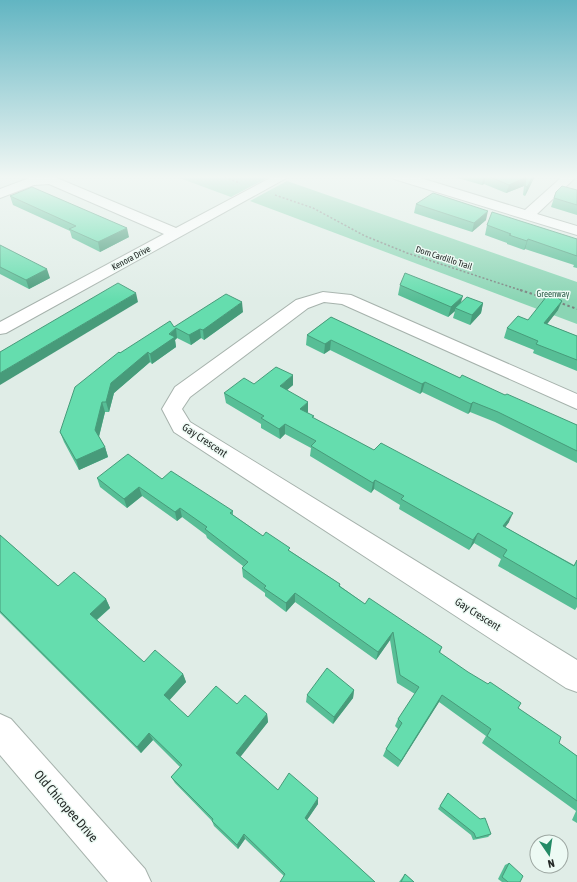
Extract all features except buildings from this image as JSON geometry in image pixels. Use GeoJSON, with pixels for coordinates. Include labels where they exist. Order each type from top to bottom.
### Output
{"type":"FeatureCollection","features":[{"type":"Feature","properties":{"kind":"street"},"geometry":{"type":"LineString","coordinates":[[137,217],[176,234]]}},
{"type":"Feature","properties":{"kind":"street","name":"Kenora Drive"},"geometry":{"type":"LineString","coordinates":[[4,323],[207,217]]}},
{"type":"Feature","properties":{"kind":"street"},"geometry":{"type":"LineString","coordinates":[[532,217],[577,232]]}},
{"type":"Feature","properties":{"kind":"street","name":"Gay Crescent"},"geometry":{"type":"LineString","coordinates":[[577,402],[344,300],[323,297],[302,304],[188,387],[182,392],[172,409],[182,427],[577,677]]}},
{"type":"Feature","properties":{"kind":"street","name":"Old Chicopee Drive"},"geometry":{"type":"LineString","coordinates":[[0,730],[132,882]]}},
{"type":"Feature","properties":{"kind":"path","name":"Dom Cardillo Trail"},"geometry":{"type":"LineString","coordinates":[[330,217],[365,236],[407,253],[548,299]]}},
{"type":"Feature","properties":{"kind":"path"},"geometry":{"type":"LineString","coordinates":[[555,301],[577,309]]}},
{"type":"Feature","properties":{"kind":"green space","name":"Greenway"},"geometry":{"type":"Polygon","coordinates":[[[293,217],[391,217],[577,282],[577,324],[293,217]]]}}]}
